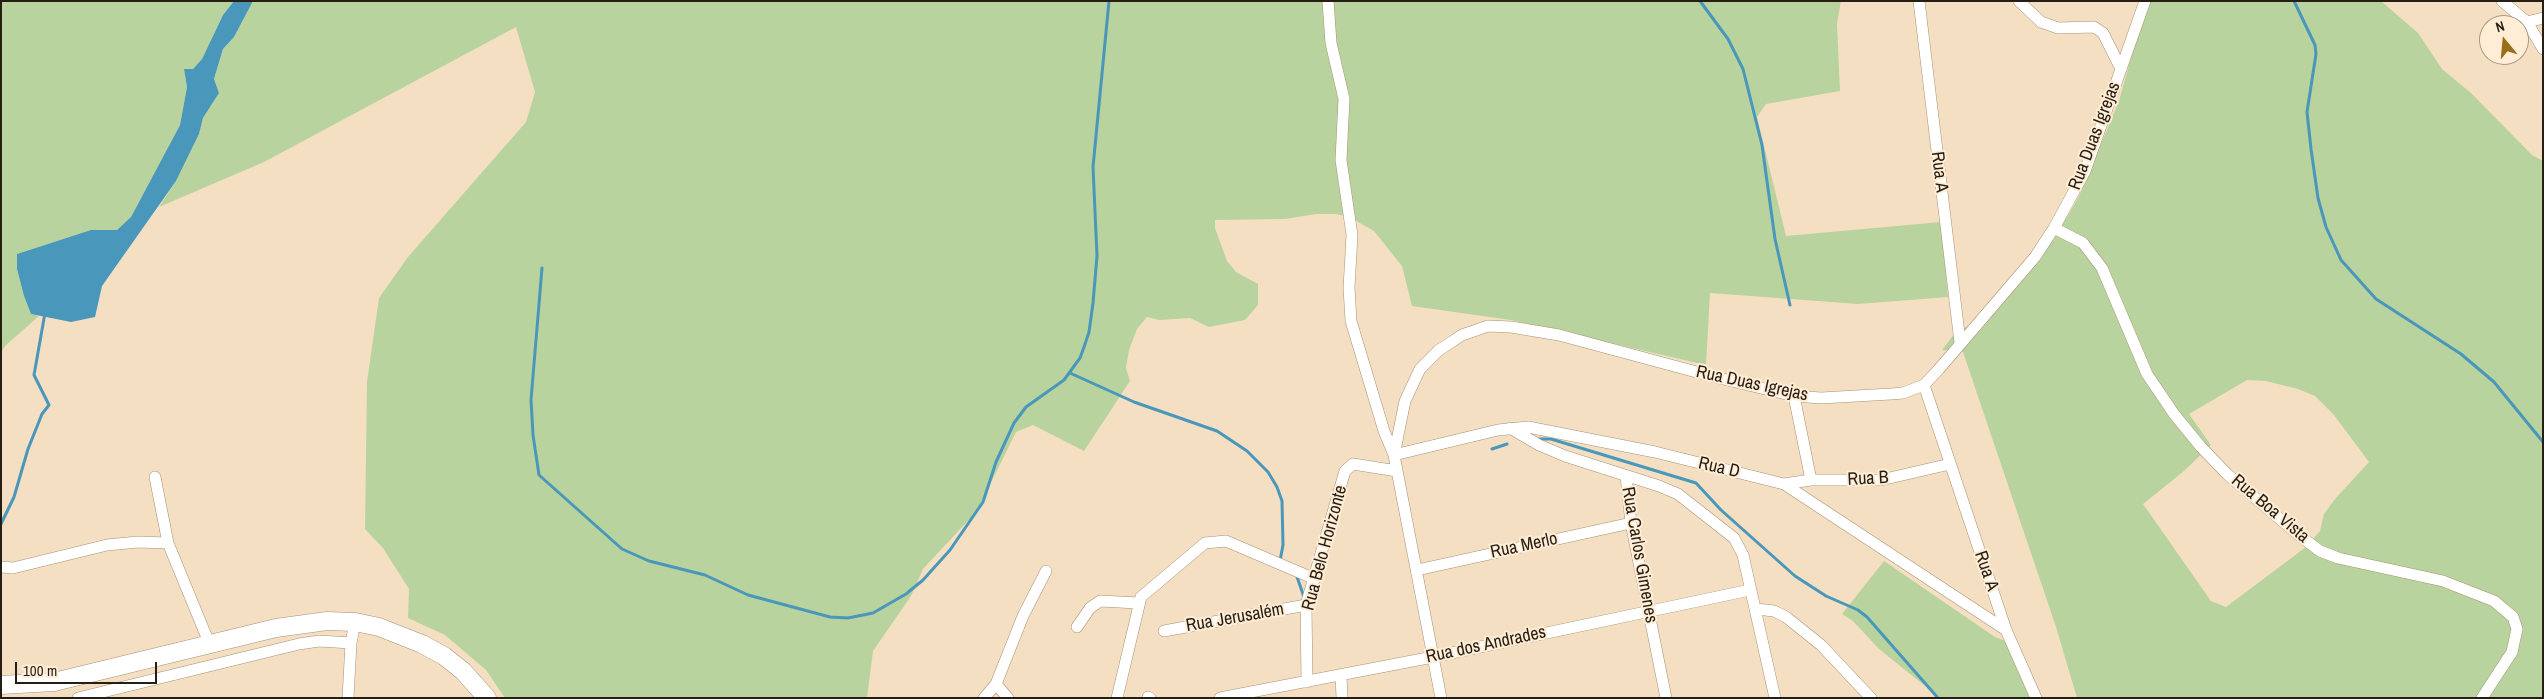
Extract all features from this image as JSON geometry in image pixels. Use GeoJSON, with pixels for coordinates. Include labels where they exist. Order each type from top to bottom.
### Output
{"type":"FeatureCollection","features":[{"type":"Feature","properties":{"kind":"main road"},"geometry":{"type":"LineString","coordinates":[[1,685],[54,682],[302,623],[355,622],[379,627],[405,636],[444,656],[463,670],[488,698]]}},
{"type":"Feature","properties":{"kind":"street"},"geometry":{"type":"LineString","coordinates":[[1328,1],[1331,43],[1344,99],[1341,169],[1352,235],[1349,308],[1384,430],[1394,455],[1418,570],[1441,698]]}},
{"type":"Feature","properties":{"kind":"street","name":"Rua A"},"geometry":{"type":"LineString","coordinates":[[1919,1],[1960,342]]}},
{"type":"Feature","properties":{"kind":"street"},"geometry":{"type":"LineString","coordinates":[[2018,1],[2041,22],[2058,28],[2094,26],[2103,32],[2121,69]]}},
{"type":"Feature","properties":{"kind":"street","name":"Rua Duas Igrejas"},"geometry":{"type":"LineString","coordinates":[[1394,455],[1405,401],[1420,369],[1450,342],[1462,335],[1488,326],[1526,328],[1559,335],[1794,396],[1821,398],[1904,393],[1924,385],[1939,370],[1960,342],[2035,257],[2054,228],[2085,171],[2146,1]]}},
{"type":"Feature","properties":{"kind":"street"},"geometry":{"type":"LineString","coordinates":[[2502,1],[2518,15]]}},
{"type":"Feature","properties":{"kind":"street"},"geometry":{"type":"LineString","coordinates":[[2529,21],[2543,18]]}},
{"type":"Feature","properties":{"kind":"street"},"geometry":{"type":"LineString","coordinates":[[2529,27],[2543,49]]}},
{"type":"Feature","properties":{"kind":"street","name":"Rua Boa Vista"},"geometry":{"type":"LineString","coordinates":[[2054,228],[2083,243],[2102,268],[2147,374],[2174,414],[2201,447],[2227,474],[2320,551],[2443,581],[2494,602],[2513,617],[2517,629],[2512,652],[2482,698]]}},
{"type":"Feature","properties":{"kind":"street","name":"Rua A"},"geometry":{"type":"LineString","coordinates":[[1924,385],[2006,630],[2036,698]]}},
{"type":"Feature","properties":{"kind":"street"},"geometry":{"type":"LineString","coordinates":[[1794,396],[1811,480]]}},
{"type":"Feature","properties":{"kind":"street","name":"Rua D"},"geometry":{"type":"LineString","coordinates":[[1394,455],[1445,441],[1510,428],[1539,429],[1655,452],[1784,484],[2006,630]]}},
{"type":"Feature","properties":{"kind":"street","name":"Rua Carlos Gimenes"},"geometry":{"type":"LineString","coordinates":[[1510,428],[1530,440],[1565,456],[1626,476],[1631,523],[1663,697]]}},
{"type":"Feature","properties":{"kind":"street","name":"Rua Belo Horizonte"},"geometry":{"type":"LineString","coordinates":[[1307,682],[1306,605],[1346,468],[1353,464],[1396,471]]}},
{"type":"Feature","properties":{"kind":"street","name":"Rua B"},"geometry":{"type":"LineString","coordinates":[[1784,484],[1811,480],[1880,480],[1950,464]]}},
{"type":"Feature","properties":{"kind":"street"},"geometry":{"type":"LineString","coordinates":[[1626,476],[1678,494],[1734,538],[1743,555],[1775,698]]}},
{"type":"Feature","properties":{"kind":"street"},"geometry":{"type":"LineString","coordinates":[[155,477],[168,543],[210,645]]}},
{"type":"Feature","properties":{"kind":"street","name":"Rua Merlo"},"geometry":{"type":"LineString","coordinates":[[1418,570],[1631,523]]}},
{"type":"Feature","properties":{"kind":"street"},"geometry":{"type":"LineString","coordinates":[[1117,698],[1138,603],[1152,585],[1199,547],[1212,540],[1226,541],[1315,578]]}},
{"type":"Feature","properties":{"kind":"street"},"geometry":{"type":"LineString","coordinates":[[1,567],[13,568],[107,545],[138,542],[168,543]]}},
{"type":"Feature","properties":{"kind":"street"},"geometry":{"type":"LineString","coordinates":[[984,698],[996,684],[1024,616],[1046,571]]}},
{"type":"Feature","properties":{"kind":"street","name":"Rua dos Andrades"},"geometry":{"type":"LineString","coordinates":[[1220,698],[1433,657],[1648,610],[1750,590]]}},
{"type":"Feature","properties":{"kind":"street"},"geometry":{"type":"LineString","coordinates":[[1078,627],[1090,608],[1100,601],[1138,603]]}},
{"type":"Feature","properties":{"kind":"street","name":"Rua Jerusalém"},"geometry":{"type":"LineString","coordinates":[[1164,631],[1306,605]]}},
{"type":"Feature","properties":{"kind":"street"},"geometry":{"type":"LineString","coordinates":[[1756,609],[1774,611],[1786,617],[1821,645],[1872,698]]}},
{"type":"Feature","properties":{"kind":"street"},"geometry":{"type":"LineString","coordinates":[[348,698],[351,643],[355,622]]}},
{"type":"Feature","properties":{"kind":"street"},"geometry":{"type":"LineString","coordinates":[[78,698],[299,644],[319,641],[351,643]]}},
{"type":"Feature","properties":{"kind":"street"},"geometry":{"type":"LineString","coordinates":[[156,658],[161,677]]}},
{"type":"Feature","properties":{"kind":"street"},"geometry":{"type":"LineString","coordinates":[[1341,675],[1342,698]]}},
{"type":"Feature","properties":{"kind":"street"},"geometry":{"type":"LineString","coordinates":[[1856,682],[1858,698]]}},
{"type":"Feature","properties":{"kind":"street"},"geometry":{"type":"LineString","coordinates":[[996,684],[1008,698]]}},
{"type":"Feature","properties":{"kind":"green space"},"geometry":{"type":"Polygon","coordinates":[[[1,1],[234,1],[223,15],[202,59],[193,69],[184,69],[187,87],[180,125],[131,217],[117,230],[91,230],[17,254],[17,269],[24,296],[31,314],[39,316],[6,345],[1,352],[1,1]]]}},
{"type":"Feature","properties":{"kind":"green space"},"geometry":{"type":"Polygon","coordinates":[[[253,1],[1841,1],[1837,24],[1840,91],[1766,104],[1757,117],[1786,236],[1941,222],[1948,297],[1858,304],[1710,293],[1706,365],[1511,320],[1412,306],[1402,266],[1374,231],[1349,217],[1336,214],[1316,214],[1285,219],[1215,220],[1215,228],[1227,261],[1236,272],[1258,284],[1258,305],[1245,320],[1209,327],[1190,318],[1159,320],[1147,317],[1137,329],[1129,350],[1126,368],[1130,381],[1084,451],[1033,425],[1016,432],[977,511],[923,569],[911,596],[873,651],[867,698],[505,698],[486,670],[445,635],[408,618],[409,589],[383,548],[365,529],[367,382],[379,298],[408,257],[526,122],[535,92],[516,27],[264,162],[159,207],[176,181],[199,134],[203,118],[219,93],[214,79],[223,49],[234,37],[253,1]]]}},
{"type":"Feature","properties":{"kind":"green space"},"geometry":{"type":"Polygon","coordinates":[[[2147,1],[2381,1],[2418,33],[2442,69],[2471,93],[2532,155],[2543,161],[2543,698],[2077,698],[2056,627],[1963,352],[1942,350],[1954,334],[1986,316],[2068,216],[2079,196],[2119,101],[2147,1]],[[2247,380],[2189,414],[2211,445],[2184,471],[2143,504],[2211,601],[2226,607],[2306,547],[2320,531],[2324,514],[2335,499],[2369,462],[2334,415],[2315,396],[2298,389],[2266,381],[2247,380]]]}},
{"type":"Feature","properties":{"kind":"green space"},"geometry":{"type":"Polygon","coordinates":[[[1884,561],[1995,637],[2006,641],[2030,698],[1940,698],[1879,649],[1853,621],[1842,614],[1884,561]]]}},
{"type":"Feature","properties":{"kind":"water"},"geometry":{"type":"Polygon","coordinates":[[[234,1],[253,1],[234,37],[223,49],[214,79],[219,93],[203,118],[199,134],[176,181],[102,286],[95,317],[71,322],[31,314],[17,269],[17,254],[91,230],[117,230],[131,217],[180,125],[187,87],[184,69],[193,69],[202,59],[223,15],[234,1]]]}},
{"type":"Feature","properties":{"kind":"waterway"},"geometry":{"type":"LineString","coordinates":[[542,268],[531,400],[533,435],[539,475],[622,549],[649,561],[705,575],[748,595],[830,617],[848,618],[873,613],[906,594],[923,580],[950,550],[983,502],[996,462],[1014,423],[1026,407],[1064,380],[1080,358],[1089,332],[1097,256],[1093,167],[1109,1]]}},
{"type":"Feature","properties":{"kind":"waterway"},"geometry":{"type":"LineString","coordinates":[[1700,1],[1728,39],[1743,69],[1762,145],[1775,239],[1790,305]]}},
{"type":"Feature","properties":{"kind":"waterway"},"geometry":{"type":"LineString","coordinates":[[2294,1],[2315,45],[2316,54],[2307,112],[2311,149],[2318,198],[2326,227],[2341,260],[2376,299],[2461,354],[2494,382],[2543,442]]}},
{"type":"Feature","properties":{"kind":"waterway"},"geometry":{"type":"LineString","coordinates":[[1,524],[14,497],[28,449],[42,414],[49,405],[34,375],[45,313]]}},
{"type":"Feature","properties":{"kind":"waterway"},"geometry":{"type":"LineString","coordinates":[[1070,373],[1134,402],[1217,431],[1247,451],[1268,472],[1277,487],[1282,501],[1283,545],[1280,561]]}},
{"type":"Feature","properties":{"kind":"waterway"},"geometry":{"type":"LineString","coordinates":[[1539,439],[1551,439],[1696,483],[1721,510],[1795,576],[1826,596],[1858,610],[1867,617],[1938,698]]}},
{"type":"Feature","properties":{"kind":"waterway"},"geometry":{"type":"LineString","coordinates":[[1492,449],[1507,444]]}},
{"type":"Feature","properties":{"kind":"waterway"},"geometry":{"type":"LineString","coordinates":[[1296,574],[1304,597]]}}]}
